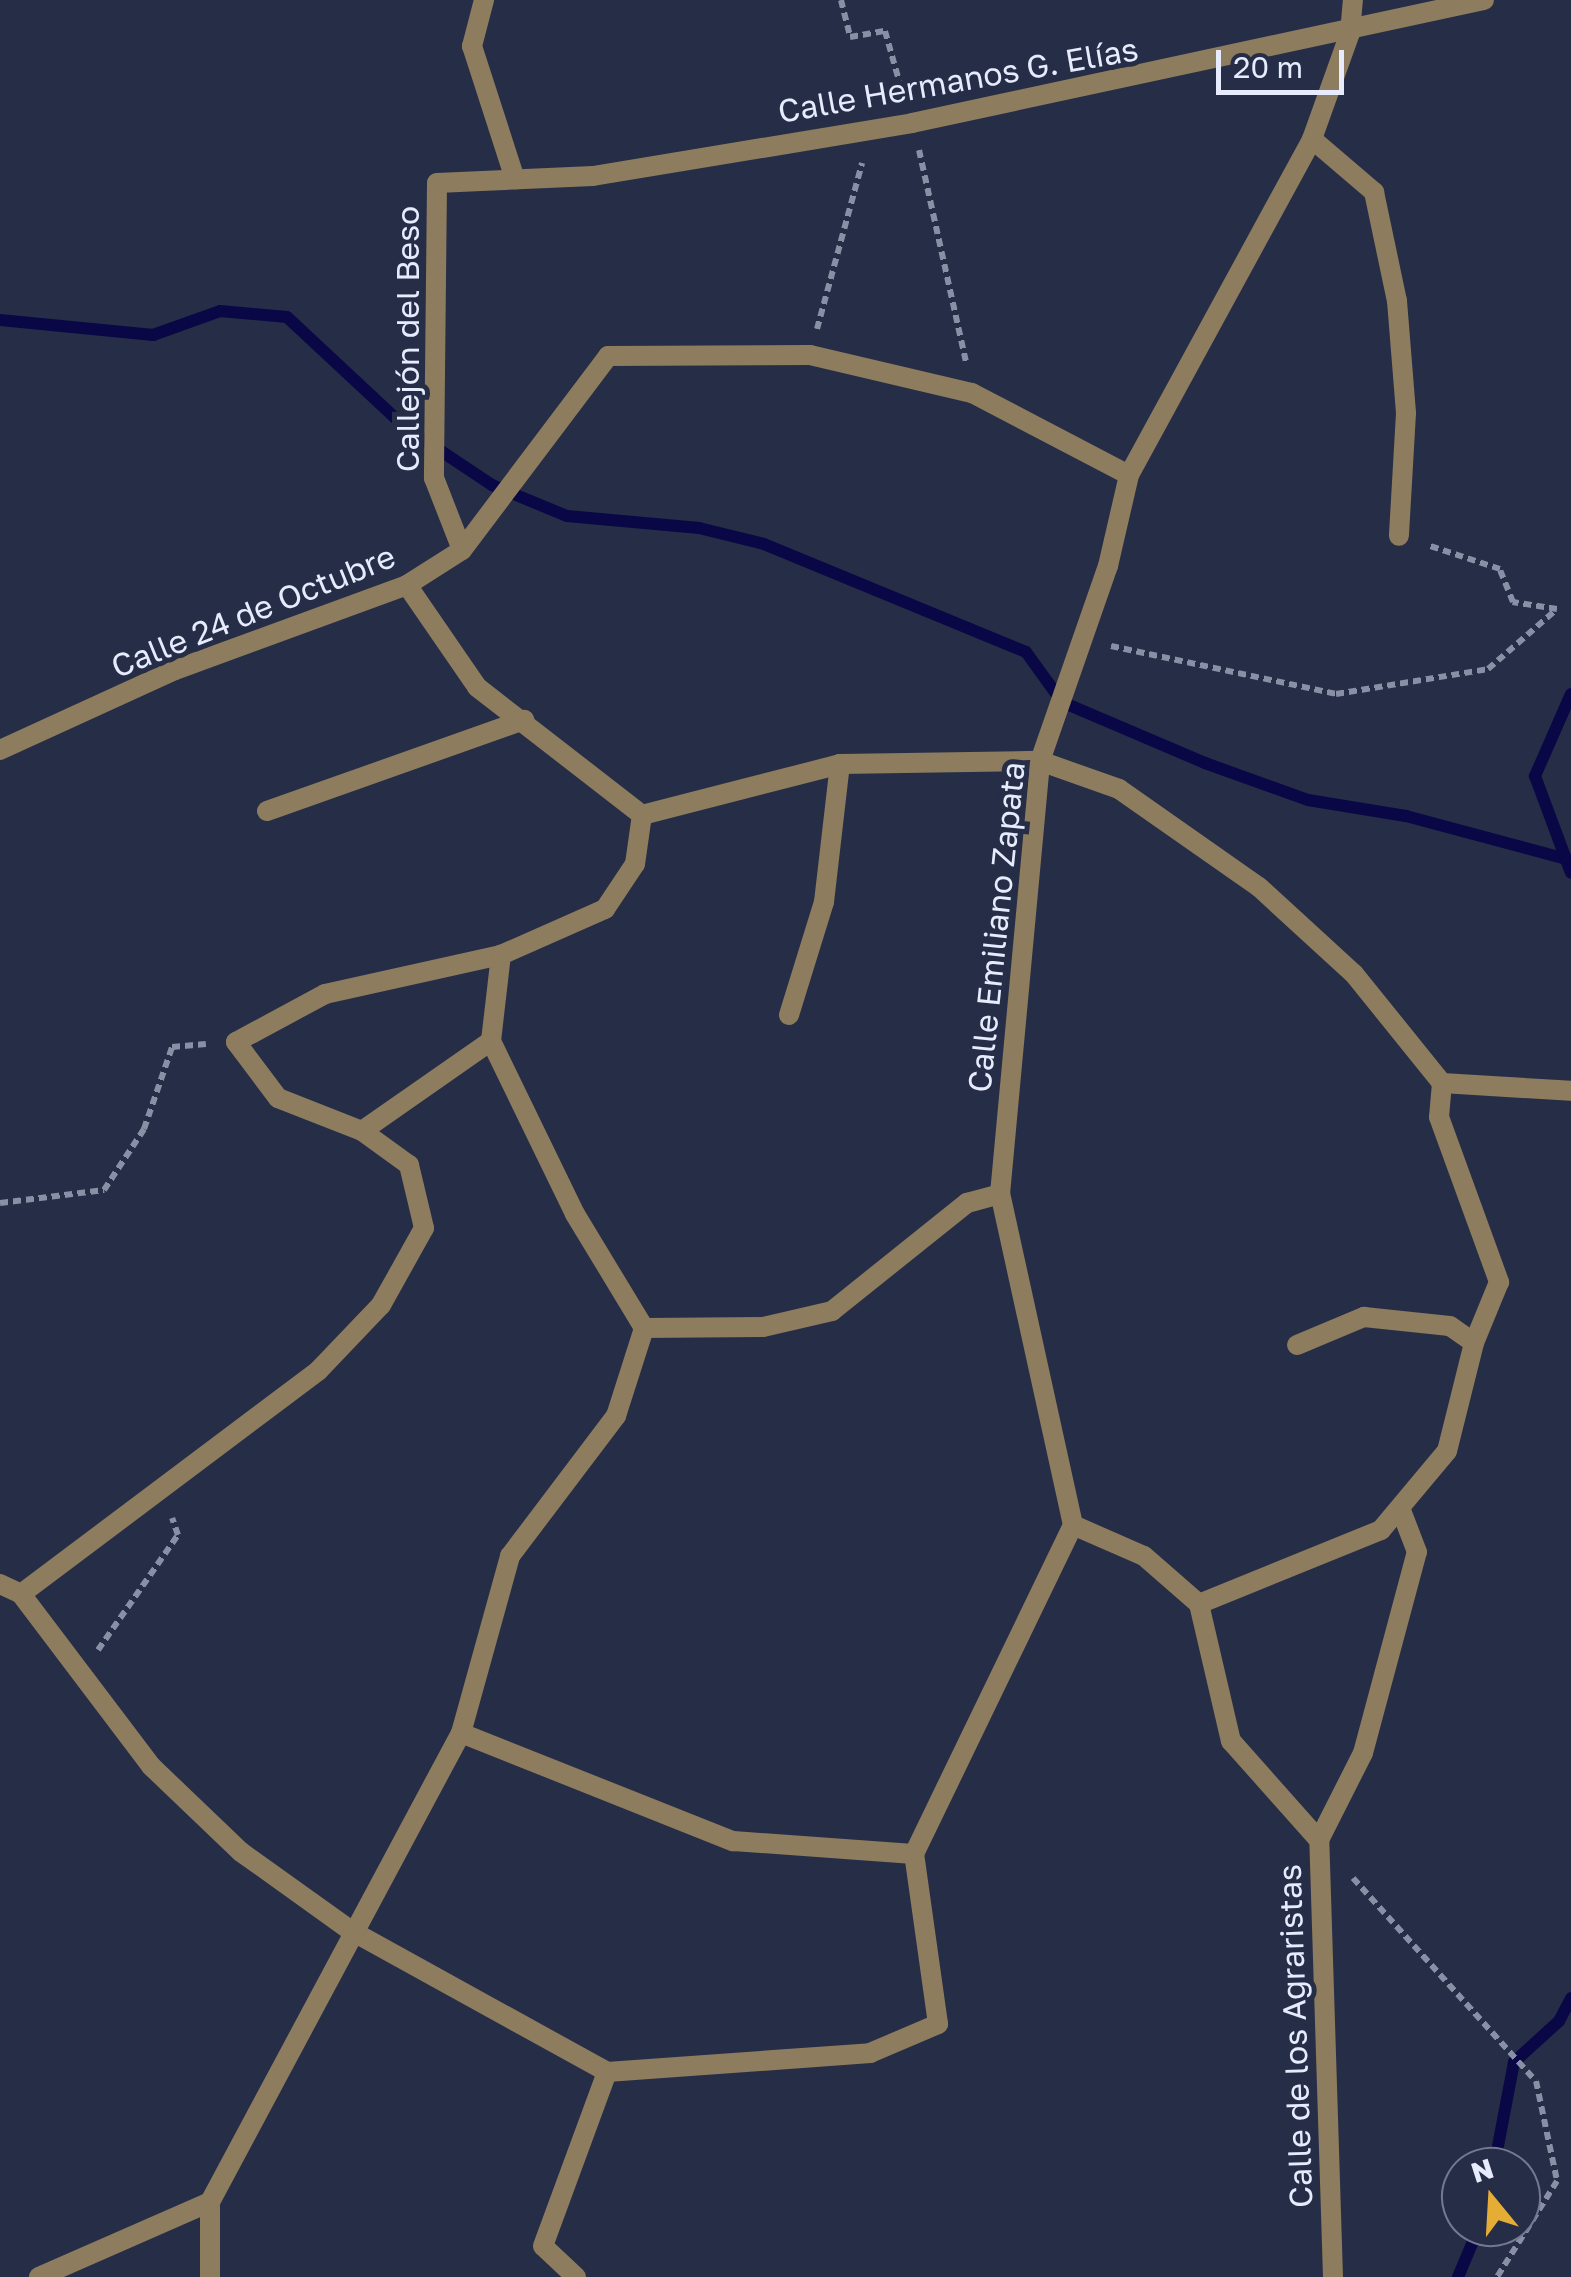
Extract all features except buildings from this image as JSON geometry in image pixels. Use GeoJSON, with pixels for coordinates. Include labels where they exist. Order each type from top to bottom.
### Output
{"type":"FeatureCollection","features":[{"type":"Feature","properties":{"kind":"street"},"geometry":{"type":"LineString","coordinates":[[484,0],[472,46],[490,122],[515,180]]}},
{"type":"Feature","properties":{"kind":"street","name":"Calle Emiliano Zapata"},"geometry":{"type":"LineString","coordinates":[[1072,1524],[1000,1194],[1040,762],[1129,475],[1312,139],[1350,34],[1353,0]]}},
{"type":"Feature","properties":{"kind":"street","name":"Calle Hermanos G. Elías"},"geometry":{"type":"LineString","coordinates":[[437,184],[593,176],[871,128],[1350,34],[1484,0]]}},
{"type":"Feature","properties":{"kind":"street"},"geometry":{"type":"LineString","coordinates":[[1312,139],[1374,192],[1397,300],[1406,413],[1399,536]]}},
{"type":"Feature","properties":{"kind":"street","name":"Callejón del Beso"},"geometry":{"type":"LineString","coordinates":[[437,184],[434,478],[462,550]]}},
{"type":"Feature","properties":{"kind":"street","name":"Calle 24 de Octubre"},"geometry":{"type":"LineString","coordinates":[[0,750],[175,670],[407,584],[462,550],[608,356],[810,355],[972,393],[1129,475]]}},
{"type":"Feature","properties":{"kind":"street"},"geometry":{"type":"LineString","coordinates":[[407,584],[476,687],[524,720],[642,815]]}},
{"type":"Feature","properties":{"kind":"street"},"geometry":{"type":"LineString","coordinates":[[267,812],[524,720]]}},
{"type":"Feature","properties":{"kind":"street"},"geometry":{"type":"LineString","coordinates":[[642,815],[840,764],[1040,762],[1119,789],[1259,887],[1354,974],[1442,1083],[1439,1116],[1482,1218],[1498,1282],[1474,1344],[1447,1451],[1402,1513],[1381,1530],[1198,1604]]}},
{"type":"Feature","properties":{"kind":"street"},"geometry":{"type":"LineString","coordinates":[[789,1014],[824,902],[840,764]]}},
{"type":"Feature","properties":{"kind":"street"},"geometry":{"type":"LineString","coordinates":[[21,1594],[163,1492],[318,1371],[382,1305],[424,1228],[409,1164],[362,1131],[278,1098],[236,1042],[325,994],[501,955],[605,908],[635,864],[642,815]]}},
{"type":"Feature","properties":{"kind":"street"},"geometry":{"type":"LineString","coordinates":[[210,2277],[210,2202],[350,1930],[460,1733],[510,1556],[616,1416],[644,1328],[574,1214],[491,1041],[501,955]]}},
{"type":"Feature","properties":{"kind":"street"},"geometry":{"type":"LineString","coordinates":[[362,1131],[491,1041]]}},
{"type":"Feature","properties":{"kind":"street"},"geometry":{"type":"LineString","coordinates":[[1442,1083],[1571,1090]]}},
{"type":"Feature","properties":{"kind":"street"},"geometry":{"type":"LineString","coordinates":[[644,1328],[763,1327],[832,1311],[968,1203],[1000,1194]]}},
{"type":"Feature","properties":{"kind":"street"},"geometry":{"type":"LineString","coordinates":[[1297,1345],[1364,1317],[1450,1326],[1474,1344]]}},
{"type":"Feature","properties":{"kind":"street","name":"Calle de los Agraristas"},"geometry":{"type":"LineString","coordinates":[[1333,2277],[1319,1840],[1363,1753],[1418,1552],[1402,1513]]}},
{"type":"Feature","properties":{"kind":"street"},"geometry":{"type":"LineString","coordinates":[[0,1584],[21,1594],[151,1766],[228,1840],[350,1930],[606,2072],[870,2053],[938,2024],[914,1854],[1072,1524],[1144,1556],[1198,1604],[1231,1741],[1319,1840]]}},
{"type":"Feature","properties":{"kind":"street"},"geometry":{"type":"LineString","coordinates":[[460,1733],[733,1841],[914,1854]]}},
{"type":"Feature","properties":{"kind":"street"},"geometry":{"type":"LineString","coordinates":[[576,2277],[543,2246],[606,2072]]}},
{"type":"Feature","properties":{"kind":"street"},"geometry":{"type":"LineString","coordinates":[[39,2277],[210,2202]]}},
{"type":"Feature","properties":{"kind":"path"},"geometry":{"type":"LineString","coordinates":[[810,355],[871,128]]}},
{"type":"Feature","properties":{"kind":"path"},"geometry":{"type":"LineString","coordinates":[[935,211],[972,393]]}},
{"type":"Feature","properties":{"kind":"path"},"geometry":{"type":"LineString","coordinates":[[1081,639],[1336,694],[1488,669],[1557,609],[1514,602],[1500,569],[1399,536]]}},
{"type":"Feature","properties":{"kind":"path"},"geometry":{"type":"LineString","coordinates":[[0,1203],[104,1190],[144,1129],[172,1047],[236,1042]]}},
{"type":"Feature","properties":{"kind":"path"},"geometry":{"type":"LineString","coordinates":[[81,1676],[178,1534],[163,1492]]}},
{"type":"Feature","properties":{"kind":"path"},"geometry":{"type":"LineString","coordinates":[[1319,1840],[1536,2081],[1557,2182],[1497,2277]]}},
{"type":"Feature","properties":{"kind":"path"},"geometry":{"type":"LineString","coordinates":[[1557,2182],[1571,2181]]}},
{"type":"Feature","properties":{"kind":"waterway"},"geometry":{"type":"LineString","coordinates":[[0,320],[153,335],[220,311],[287,317],[405,427],[492,485],[567,516],[699,528],[764,544],[1026,652],[1062,702],[1205,763],[1308,800],[1406,816],[1567,859]]}},
{"type":"Feature","properties":{"kind":"waterway"},"geometry":{"type":"LineString","coordinates":[[1571,694],[1535,776],[1571,873]]}},
{"type":"Feature","properties":{"kind":"waterway"},"geometry":{"type":"LineString","coordinates":[[1498,2147],[1514,2062],[1559,2021],[1571,1998]]}},
{"type":"Feature","properties":{"kind":"waterway"},"geometry":{"type":"LineString","coordinates":[[1458,2277],[1471,2247]]}}]}
